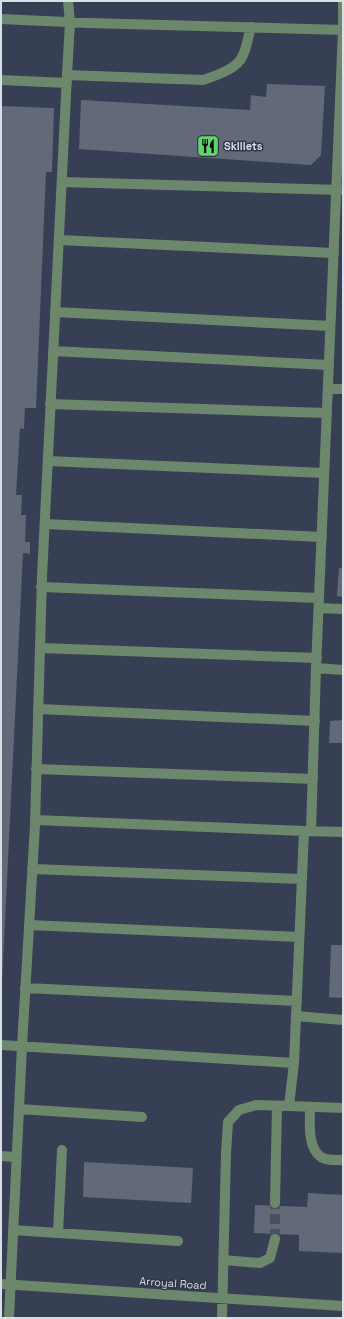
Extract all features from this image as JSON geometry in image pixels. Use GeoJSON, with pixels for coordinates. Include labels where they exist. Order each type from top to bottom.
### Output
{"type":"FeatureCollection","features":[{"type":"Feature","properties":{"kind":"street"},"geometry":{"type":"LineString","coordinates":[[9,1318],[5,1284],[13,1230],[35,820],[41,587],[70,22],[68,1]]}},
{"type":"Feature","properties":{"kind":"street"},"geometry":{"type":"LineString","coordinates":[[289,1106],[294,1063],[302,879],[313,779],[316,663],[330,326],[334,253],[340,190],[343,30],[342,1]]}},
{"type":"Feature","properties":{"kind":"street"},"geometry":{"type":"LineString","coordinates":[[1,19],[343,30]]}},
{"type":"Feature","properties":{"kind":"street"},"geometry":{"type":"LineString","coordinates":[[1,80],[203,80],[219,75],[233,66],[242,57],[251,27]]}},
{"type":"Feature","properties":{"kind":"street"},"geometry":{"type":"LineString","coordinates":[[62,182],[340,190]]}},
{"type":"Feature","properties":{"kind":"street"},"geometry":{"type":"LineString","coordinates":[[59,240],[334,253]]}},
{"type":"Feature","properties":{"kind":"street"},"geometry":{"type":"LineString","coordinates":[[55,312],[330,326]]}},
{"type":"Feature","properties":{"kind":"street"},"geometry":{"type":"LineString","coordinates":[[53,351],[329,365]]}},
{"type":"Feature","properties":{"kind":"street"},"geometry":{"type":"LineString","coordinates":[[328,389],[343,389]]}},
{"type":"Feature","properties":{"kind":"street"},"geometry":{"type":"LineString","coordinates":[[50,404],[327,413]]}},
{"type":"Feature","properties":{"kind":"street"},"geometry":{"type":"LineString","coordinates":[[48,461],[324,473]]}},
{"type":"Feature","properties":{"kind":"street"},"geometry":{"type":"LineString","coordinates":[[44,524],[322,537]]}},
{"type":"Feature","properties":{"kind":"street"},"geometry":{"type":"LineString","coordinates":[[41,587],[319,603],[343,608]]}},
{"type":"Feature","properties":{"kind":"street"},"geometry":{"type":"LineString","coordinates":[[40,648],[316,663],[343,670]]}},
{"type":"Feature","properties":{"kind":"street"},"geometry":{"type":"LineString","coordinates":[[38,709],[315,722]]}},
{"type":"Feature","properties":{"kind":"street"},"geometry":{"type":"LineString","coordinates":[[36,769],[313,779]]}},
{"type":"Feature","properties":{"kind":"street"},"geometry":{"type":"LineString","coordinates":[[35,820],[343,832]]}},
{"type":"Feature","properties":{"kind":"street"},"geometry":{"type":"LineString","coordinates":[[32,869],[302,879]]}},
{"type":"Feature","properties":{"kind":"street"},"geometry":{"type":"LineString","coordinates":[[29,925],[299,937]]}},
{"type":"Feature","properties":{"kind":"street"},"geometry":{"type":"LineString","coordinates":[[25,988],[297,1001]]}},
{"type":"Feature","properties":{"kind":"street"},"geometry":{"type":"LineString","coordinates":[[296,1016],[343,1020]]}},
{"type":"Feature","properties":{"kind":"street"},"geometry":{"type":"LineString","coordinates":[[1,1045],[294,1063]]}},
{"type":"Feature","properties":{"kind":"street"},"geometry":{"type":"LineString","coordinates":[[222,1318],[228,1122],[239,1110],[256,1105],[343,1108]]}},
{"type":"Feature","properties":{"kind":"street"},"geometry":{"type":"LineString","coordinates":[[275,1203],[277,1106]]}},
{"type":"Feature","properties":{"kind":"street"},"geometry":{"type":"LineString","coordinates":[[310,1107],[311,1140],[314,1148],[321,1156],[328,1159],[343,1160]]}},
{"type":"Feature","properties":{"kind":"street"},"geometry":{"type":"LineString","coordinates":[[19,1109],[142,1117]]}},
{"type":"Feature","properties":{"kind":"street"},"geometry":{"type":"LineString","coordinates":[[58,1233],[62,1150]]}},
{"type":"Feature","properties":{"kind":"street"},"geometry":{"type":"LineString","coordinates":[[1,1156],[16,1157]]}},
{"type":"Feature","properties":{"kind":"street"},"geometry":{"type":"LineString","coordinates":[[13,1230],[178,1241]]}},
{"type":"Feature","properties":{"kind":"street"},"geometry":{"type":"LineString","coordinates":[[224,1260],[260,1263],[270,1258],[275,1239]]}},
{"type":"Feature","properties":{"kind":"street","name":"Arroyal Road"},"geometry":{"type":"LineString","coordinates":[[5,1284],[343,1306]]}},
{"type":"Feature","properties":{"kind":"shaded area"},"geometry":{"type":"Polygon","coordinates":[[[1,1],[343,1],[343,1318],[1,1318],[1,1]]]}},
{"type":"Feature","properties":{"kind":"building"},"geometry":{"type":"Polygon","coordinates":[[[267,84],[325,86],[321,155],[311,165],[79,149],[81,100],[250,110],[251,95],[266,97],[267,84]]]}},
{"type":"Feature","properties":{"kind":"building"},"geometry":{"type":"Polygon","coordinates":[[[1,106],[54,108],[52,172],[46,172],[36,408],[25,408],[24,429],[20,428],[16,495],[22,495],[21,515],[26,515],[25,542],[30,542],[30,554],[23,553],[2,983],[1,983],[1,106]]]}},
{"type":"Feature","properties":{"kind":"building"},"geometry":{"type":"Polygon","coordinates":[[[339,568],[343,568],[343,597],[337,596],[339,568]]]}},
{"type":"Feature","properties":{"kind":"building"},"geometry":{"type":"Polygon","coordinates":[[[343,720],[343,743],[329,743],[330,721],[343,720]]]}},
{"type":"Feature","properties":{"kind":"building"},"geometry":{"type":"Polygon","coordinates":[[[331,945],[343,945],[343,998],[329,997],[331,945]]]}},
{"type":"Feature","properties":{"kind":"building"},"geometry":{"type":"Polygon","coordinates":[[[84,1162],[193,1168],[191,1203],[83,1197],[84,1162]]]}},
{"type":"Feature","properties":{"kind":"building"},"geometry":{"type":"Polygon","coordinates":[[[308,1193],[343,1195],[342,1253],[299,1251],[299,1235],[254,1233],[255,1205],[307,1207],[308,1193]]]}},
{"type":"Feature","properties":{"kind":"tunnel"},"geometry":{"type":"LineString","coordinates":[[275,1203],[275,1239]]}},
{"type":"Feature","properties":{"kind":"place","name":"Skillets"},"geometry":{"type":"Point","coordinates":[208,146]}}]}
